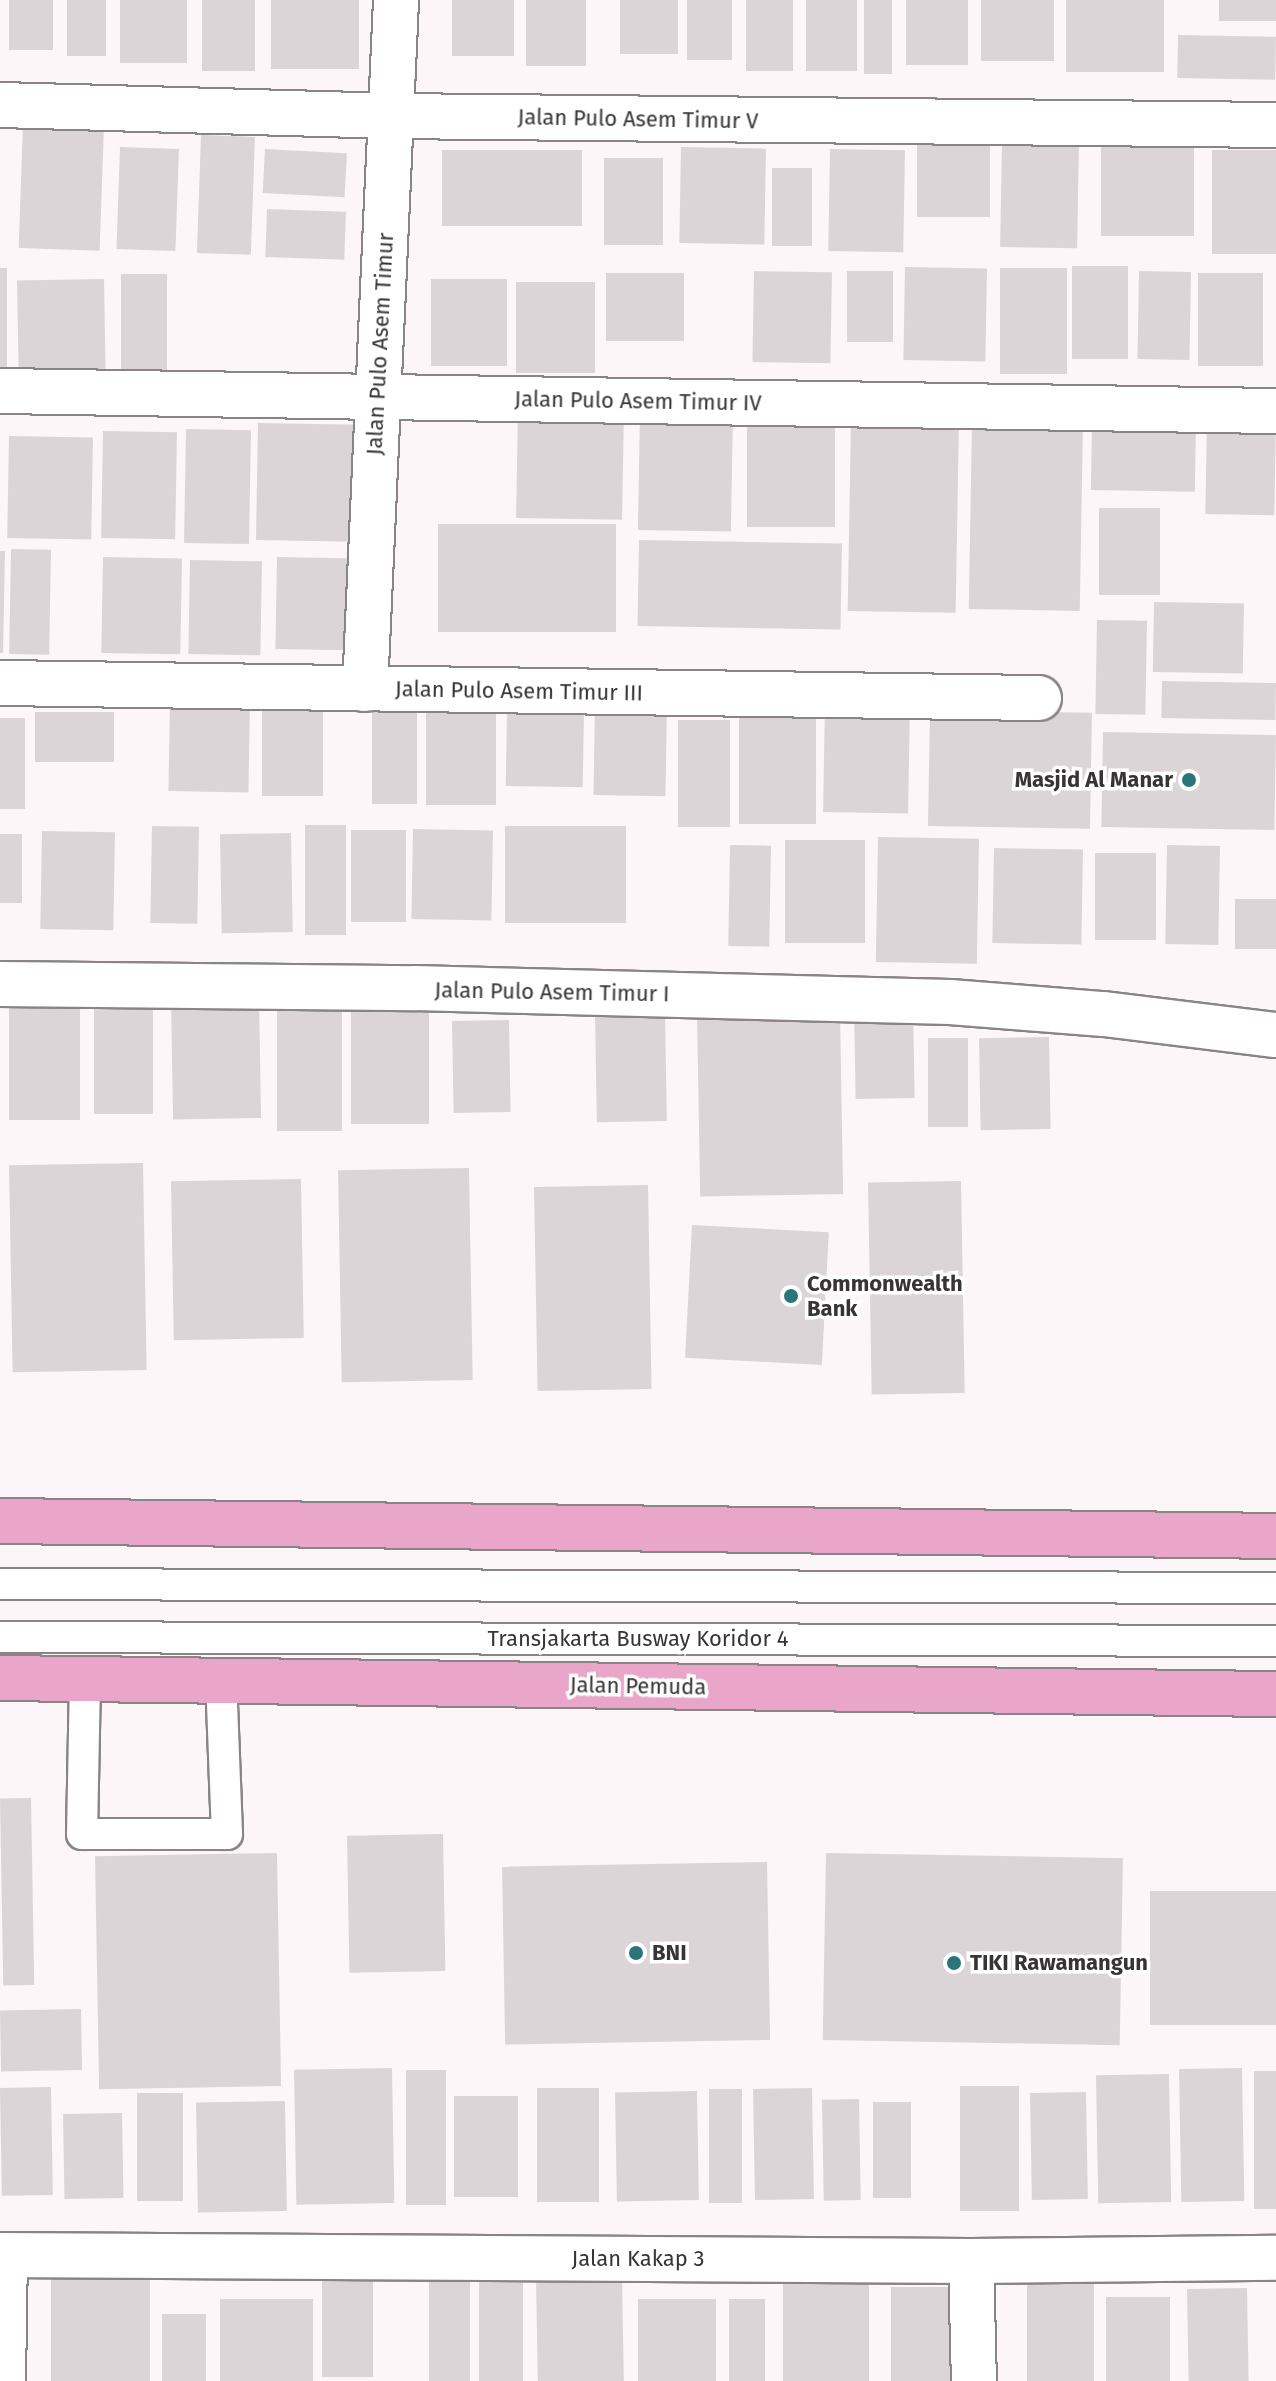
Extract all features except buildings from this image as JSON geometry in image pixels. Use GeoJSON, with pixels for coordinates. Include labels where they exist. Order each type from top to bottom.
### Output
{"type":"FeatureCollection","features":[{"type":"Feature","properties":{"kind":"main road"},"geometry":{"type":"LineString","coordinates":[[0,1521],[1276,1536]]}},
{"type":"Feature","properties":{"kind":"main road","name":"Jalan Pemuda"},"geometry":{"type":"LineString","coordinates":[[0,1678],[1276,1694]]}},
{"type":"Feature","properties":{"kind":"street","name":"Jalan Pulo Asem Timur"},"geometry":{"type":"LineString","coordinates":[[365,689],[396,0]]}},
{"type":"Feature","properties":{"kind":"street","name":"Jalan Pulo Asem Timur V"},"geometry":{"type":"LineString","coordinates":[[0,105],[390,116],[1276,125]]}},
{"type":"Feature","properties":{"kind":"street","name":"Jalan Pulo Asem Timur IV"},"geometry":{"type":"LineString","coordinates":[[0,391],[1276,411]]}},
{"type":"Feature","properties":{"kind":"street","name":"Jalan Pulo Asem Timur III"},"geometry":{"type":"LineString","coordinates":[[0,683],[1039,698]]}},
{"type":"Feature","properties":{"kind":"street","name":"Jalan Pulo Asem Timur I"},"geometry":{"type":"LineString","coordinates":[[0,984],[415,988],[950,1002],[1104,1014],[1276,1035]]}},
{"type":"Feature","properties":{"kind":"street","name":"Jalan Kakap 3"},"geometry":{"type":"LineString","coordinates":[[2,2255],[971,2261],[1276,2258]]}},
{"type":"Feature","properties":{"kind":"street"},"geometry":{"type":"LineString","coordinates":[[2,2255],[3,2381]]}},
{"type":"Feature","properties":{"kind":"street"},"geometry":{"type":"LineString","coordinates":[[971,2261],[974,2381]]}},
{"type":"Feature","properties":{"kind":"lane"},"geometry":{"type":"LineString","coordinates":[[0,1584],[1276,1588]]}},
{"type":"Feature","properties":{"kind":"lane","name":"Transjakarta Busway Koridor 4"},"geometry":{"type":"LineString","coordinates":[[0,1637],[1276,1641]]}},
{"type":"Feature","properties":{"kind":"lane"},"geometry":{"type":"LineString","coordinates":[[85,1679],[82,1834],[227,1834],[221,1681]]}},
{"type":"Feature","properties":{"kind":"place","name":"Masjid Al Manar"},"geometry":{"type":"Point","coordinates":[1189,780]}},
{"type":"Feature","properties":{"kind":"place","name":"Commonwealth Bank"},"geometry":{"type":"Point","coordinates":[791,1296]}},
{"type":"Feature","properties":{"kind":"place","name":"BNI"},"geometry":{"type":"Point","coordinates":[636,1953]}},
{"type":"Feature","properties":{"kind":"place","name":"TIKI Rawamangun"},"geometry":{"type":"Point","coordinates":[954,1963]}}]}
